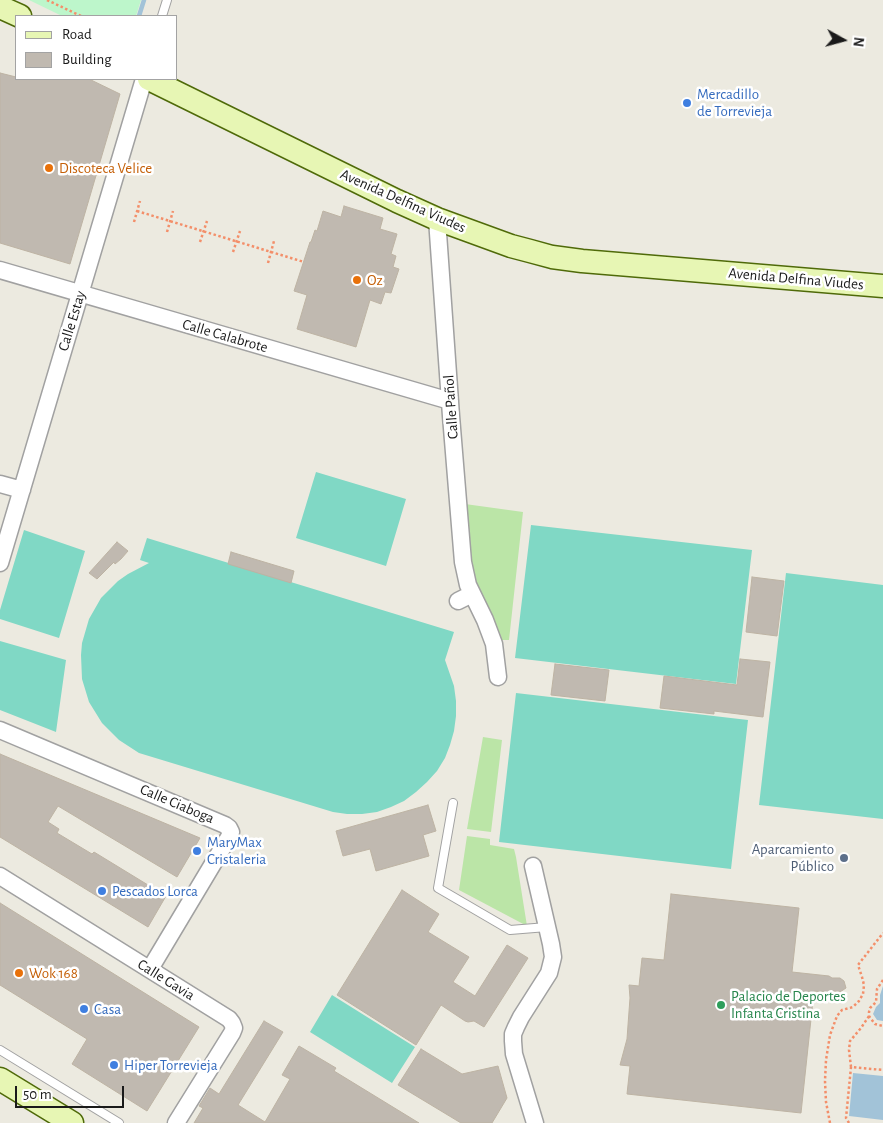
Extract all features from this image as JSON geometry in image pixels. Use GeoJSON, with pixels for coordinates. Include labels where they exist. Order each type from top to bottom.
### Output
{"type":"FeatureCollection","features":[{"type":"Feature","properties":{"kind":"street"},"geometry":{"type":"LineString","coordinates":[[0,7],[18,15]]}},
{"type":"Feature","properties":{"kind":"street","name":"Calle Estay"},"geometry":{"type":"LineString","coordinates":[[0,563],[144,80]]}},
{"type":"Feature","properties":{"kind":"street","name":"Avenida Delfina Viudes"},"geometry":{"type":"LineString","coordinates":[[151,80],[397,201],[437,219],[511,246],[552,257],[582,261],[883,286]]}},
{"type":"Feature","properties":{"kind":"street","name":"Calle Pañol"},"geometry":{"type":"LineString","coordinates":[[437,219],[450,401],[466,575],[465,598],[490,632],[496,657],[498,677]]}},
{"type":"Feature","properties":{"kind":"street","name":"Calle Calabrote"},"geometry":{"type":"LineString","coordinates":[[0,270],[450,401]]}},
{"type":"Feature","properties":{"kind":"street"},"geometry":{"type":"LineString","coordinates":[[0,484],[22,490]]}},
{"type":"Feature","properties":{"kind":"street","name":"Calle Ciaboga"},"geometry":{"type":"LineString","coordinates":[[0,730],[226,825],[229,828],[231,832],[230,837],[150,969]]}},
{"type":"Feature","properties":{"kind":"street"},"geometry":{"type":"LineString","coordinates":[[533,866],[553,957],[552,966],[516,1027],[513,1041],[514,1054],[534,1123]]}},
{"type":"Feature","properties":{"kind":"street","name":"Calle Gavia"},"geometry":{"type":"LineString","coordinates":[[0,876],[228,1018],[233,1025],[232,1034],[176,1123]]}},
{"type":"Feature","properties":{"kind":"street"},"geometry":{"type":"LineString","coordinates":[[0,1079],[72,1123]]}},
{"type":"Feature","properties":{"kind":"street"},"geometry":{"type":"LineString","coordinates":[[0,1097],[43,1123]]}},
{"type":"Feature","properties":{"kind":"lane"},"geometry":{"type":"LineString","coordinates":[[162,15],[167,0]]}},
{"type":"Feature","properties":{"kind":"lane"},"geometry":{"type":"LineString","coordinates":[[453,803],[438,888],[510,930],[547,927]]}},
{"type":"Feature","properties":{"kind":"lane"},"geometry":{"type":"LineString","coordinates":[[0,1050],[119,1123]]}},
{"type":"Feature","properties":{"kind":"path"},"geometry":{"type":"LineString","coordinates":[[47,0],[79,15]]}},
{"type":"Feature","properties":{"kind":"path"},"geometry":{"type":"LineString","coordinates":[[134,222],[140,200]]}},
{"type":"Feature","properties":{"kind":"path"},"geometry":{"type":"LineString","coordinates":[[167,232],[173,210]]}},
{"type":"Feature","properties":{"kind":"path"},"geometry":{"type":"LineString","coordinates":[[137,211],[304,262]]}},
{"type":"Feature","properties":{"kind":"path"},"geometry":{"type":"LineString","coordinates":[[200,242],[207,221]]}},
{"type":"Feature","properties":{"kind":"path"},"geometry":{"type":"LineString","coordinates":[[233,252],[240,230]]}},
{"type":"Feature","properties":{"kind":"path"},"geometry":{"type":"LineString","coordinates":[[268,262],[274,241]]}},
{"type":"Feature","properties":{"kind":"path"},"geometry":{"type":"LineString","coordinates":[[830,1123],[825,1081],[830,1035],[837,1016],[842,1010],[853,1007],[863,994],[864,985],[858,965],[883,933]]}},
{"type":"Feature","properties":{"kind":"path"},"geometry":{"type":"LineString","coordinates":[[883,980],[877,990],[876,1000],[870,1008],[870,1016],[875,1024],[883,1026]]}},
{"type":"Feature","properties":{"kind":"path"},"geometry":{"type":"LineString","coordinates":[[849,1123],[846,1118],[851,1067],[850,1041],[870,1016]]}},
{"type":"Feature","properties":{"kind":"path"},"geometry":{"type":"LineString","coordinates":[[851,1067],[883,1070]]}},
{"type":"Feature","properties":{"kind":"green space"},"geometry":{"type":"Polygon","coordinates":[[[29,0],[141,0],[136,15],[60,15],[29,0]]]}},
{"type":"Feature","properties":{"kind":"green space"},"geometry":{"type":"Polygon","coordinates":[[[465,504],[523,512],[509,640],[501,640],[491,612],[474,578],[470,565],[465,504]]]}},
{"type":"Feature","properties":{"kind":"green space"},"geometry":{"type":"Polygon","coordinates":[[[483,737],[502,740],[491,832],[467,829],[483,737]]]}},
{"type":"Feature","properties":{"kind":"green space"},"geometry":{"type":"Polygon","coordinates":[[[467,836],[490,839],[490,845],[514,849],[527,926],[459,890],[467,836]]]}},
{"type":"Feature","properties":{"kind":"shaded area"},"geometry":{"type":"Polygon","coordinates":[[[316,472],[406,499],[386,566],[296,538],[316,472]]]}},
{"type":"Feature","properties":{"kind":"shaded area"},"geometry":{"type":"Polygon","coordinates":[[[531,525],[752,550],[736,684],[515,658],[531,525]]]}},
{"type":"Feature","properties":{"kind":"shaded area"},"geometry":{"type":"Polygon","coordinates":[[[24,530],[85,551],[59,638],[0,619],[0,610],[24,530]]]}},
{"type":"Feature","properties":{"kind":"shaded area"},"geometry":{"type":"Polygon","coordinates":[[[147,538],[454,632],[445,660],[454,686],[456,716],[450,745],[437,771],[404,801],[377,812],[347,814],[333,812],[139,753],[119,740],[102,723],[89,702],[82,679],[82,643],[89,619],[101,598],[118,581],[149,563],[140,560],[147,538]]]}},
{"type":"Feature","properties":{"kind":"shaded area"},"geometry":{"type":"Polygon","coordinates":[[[786,573],[883,585],[883,819],[759,805],[786,573]]]}},
{"type":"Feature","properties":{"kind":"shaded area"},"geometry":{"type":"Polygon","coordinates":[[[0,641],[66,660],[56,732],[0,710],[0,641]]]}},
{"type":"Feature","properties":{"kind":"shaded area"},"geometry":{"type":"Polygon","coordinates":[[[516,693],[748,720],[731,869],[499,842],[516,693]]]}},
{"type":"Feature","properties":{"kind":"shaded area"},"geometry":{"type":"Polygon","coordinates":[[[883,986],[883,1021],[877,1020],[873,1014],[880,1003],[883,986]]]}},
{"type":"Feature","properties":{"kind":"shaded area"},"geometry":{"type":"Polygon","coordinates":[[[332,995],[415,1047],[392,1083],[310,1032],[332,995]]]}},
{"type":"Feature","properties":{"kind":"shaded area"},"geometry":{"type":"Polygon","coordinates":[[[853,1073],[883,1076],[883,1120],[849,1116],[853,1073]]]}},
{"type":"Feature","properties":{"kind":"building","name":"Discoteca Velice"},"geometry":{"type":"Polygon","coordinates":[[[0,73],[15,77],[15,80],[91,80],[120,94],[70,264],[0,243],[0,73]]]}},
{"type":"Feature","properties":{"kind":"building"},"geometry":{"type":"Polygon","coordinates":[[[344,206],[383,218],[380,229],[397,234],[391,254],[396,256],[393,267],[399,269],[391,293],[385,292],[381,304],[370,300],[356,347],[297,329],[307,295],[294,291],[310,242],[315,230],[317,231],[323,211],[341,217],[344,206]]]}},
{"type":"Feature","properties":{"kind":"building"},"geometry":{"type":"Polygon","coordinates":[[[117,542],[128,551],[97,579],[89,573],[117,542]]]}},
{"type":"Feature","properties":{"kind":"building"},"geometry":{"type":"Polygon","coordinates":[[[231,552],[294,571],[291,583],[228,564],[231,552]]]}},
{"type":"Feature","properties":{"kind":"building"},"geometry":{"type":"Polygon","coordinates":[[[752,577],[784,581],[777,636],[746,632],[752,577]]]}},
{"type":"Feature","properties":{"kind":"building"},"geometry":{"type":"Polygon","coordinates":[[[740,659],[770,662],[763,717],[714,711],[714,714],[660,708],[664,676],[737,685],[740,659]]]}},
{"type":"Feature","properties":{"kind":"building"},"geometry":{"type":"Polygon","coordinates":[[[555,664],[609,670],[605,701],[551,695],[555,664]]]}},
{"type":"Feature","properties":{"kind":"building"},"geometry":{"type":"Polygon","coordinates":[[[0,754],[200,838],[177,877],[58,806],[48,822],[59,829],[57,833],[92,854],[94,852],[166,896],[148,927],[0,837],[0,754]]]}},
{"type":"Feature","properties":{"kind":"building"},"geometry":{"type":"Polygon","coordinates":[[[428,805],[436,831],[423,835],[429,856],[376,871],[370,849],[343,856],[336,831],[428,805]]]}},
{"type":"Feature","properties":{"kind":"building"},"geometry":{"type":"Polygon","coordinates":[[[402,890],[439,914],[428,932],[469,957],[453,982],[475,996],[507,945],[528,958],[484,1027],[474,1021],[465,1021],[441,1005],[416,1045],[337,995],[402,890]]]}},
{"type":"Feature","properties":{"kind":"building","name":"Palacio de Deportes Infanta Cristina"},"geometry":{"type":"Polygon","coordinates":[[[671,894],[799,908],[792,972],[829,976],[840,978],[844,981],[846,988],[840,992],[814,991],[801,1113],[627,1094],[630,1066],[620,1065],[627,1039],[629,985],[639,986],[642,958],[664,960],[671,894]]]}},
{"type":"Feature","properties":{"kind":"building"},"geometry":{"type":"Polygon","coordinates":[[[0,903],[199,1027],[147,1111],[72,1064],[87,1039],[0,985],[0,903]]]}},
{"type":"Feature","properties":{"kind":"building"},"geometry":{"type":"Polygon","coordinates":[[[264,1021],[283,1032],[238,1105],[265,1122],[290,1079],[282,1075],[299,1046],[336,1068],[334,1071],[419,1123],[194,1123],[203,1108],[199,1106],[210,1088],[219,1094],[264,1021]]]}},
{"type":"Feature","properties":{"kind":"building"},"geometry":{"type":"Polygon","coordinates":[[[421,1049],[462,1074],[498,1066],[507,1098],[492,1123],[461,1123],[398,1085],[421,1049]]]}},
{"type":"Feature","properties":{"kind":"waterway"},"geometry":{"type":"LineString","coordinates":[[139,15],[144,0]]}},
{"type":"Feature","properties":{"kind":"place","name":"Mercadillo de Torrevieja"},"geometry":{"type":"Point","coordinates":[687,103]}},
{"type":"Feature","properties":{"kind":"place","name":"Discoteca Velice"},"geometry":{"type":"Point","coordinates":[49,168]}},
{"type":"Feature","properties":{"kind":"place","name":"Oz"},"geometry":{"type":"Point","coordinates":[357,280]}},
{"type":"Feature","properties":{"kind":"place","name":"MaryMax Cristaleria"},"geometry":{"type":"Point","coordinates":[197,851]}},
{"type":"Feature","properties":{"kind":"place","name":"Aparcamiento Público"},"geometry":{"type":"Point","coordinates":[844,858]}},
{"type":"Feature","properties":{"kind":"place","name":"Pescados Lorca"},"geometry":{"type":"Point","coordinates":[102,891]}},
{"type":"Feature","properties":{"kind":"place","name":"Wok 168"},"geometry":{"type":"Point","coordinates":[19,973]}},
{"type":"Feature","properties":{"kind":"place","name":"Palacio de Deportes Infanta Cristina"},"geometry":{"type":"Point","coordinates":[721,1005]}},
{"type":"Feature","properties":{"kind":"place","name":"Casa"},"geometry":{"type":"Point","coordinates":[84,1009]}},
{"type":"Feature","properties":{"kind":"place","name":"Hiper Torrevieja"},"geometry":{"type":"Point","coordinates":[114,1065]}}]}
